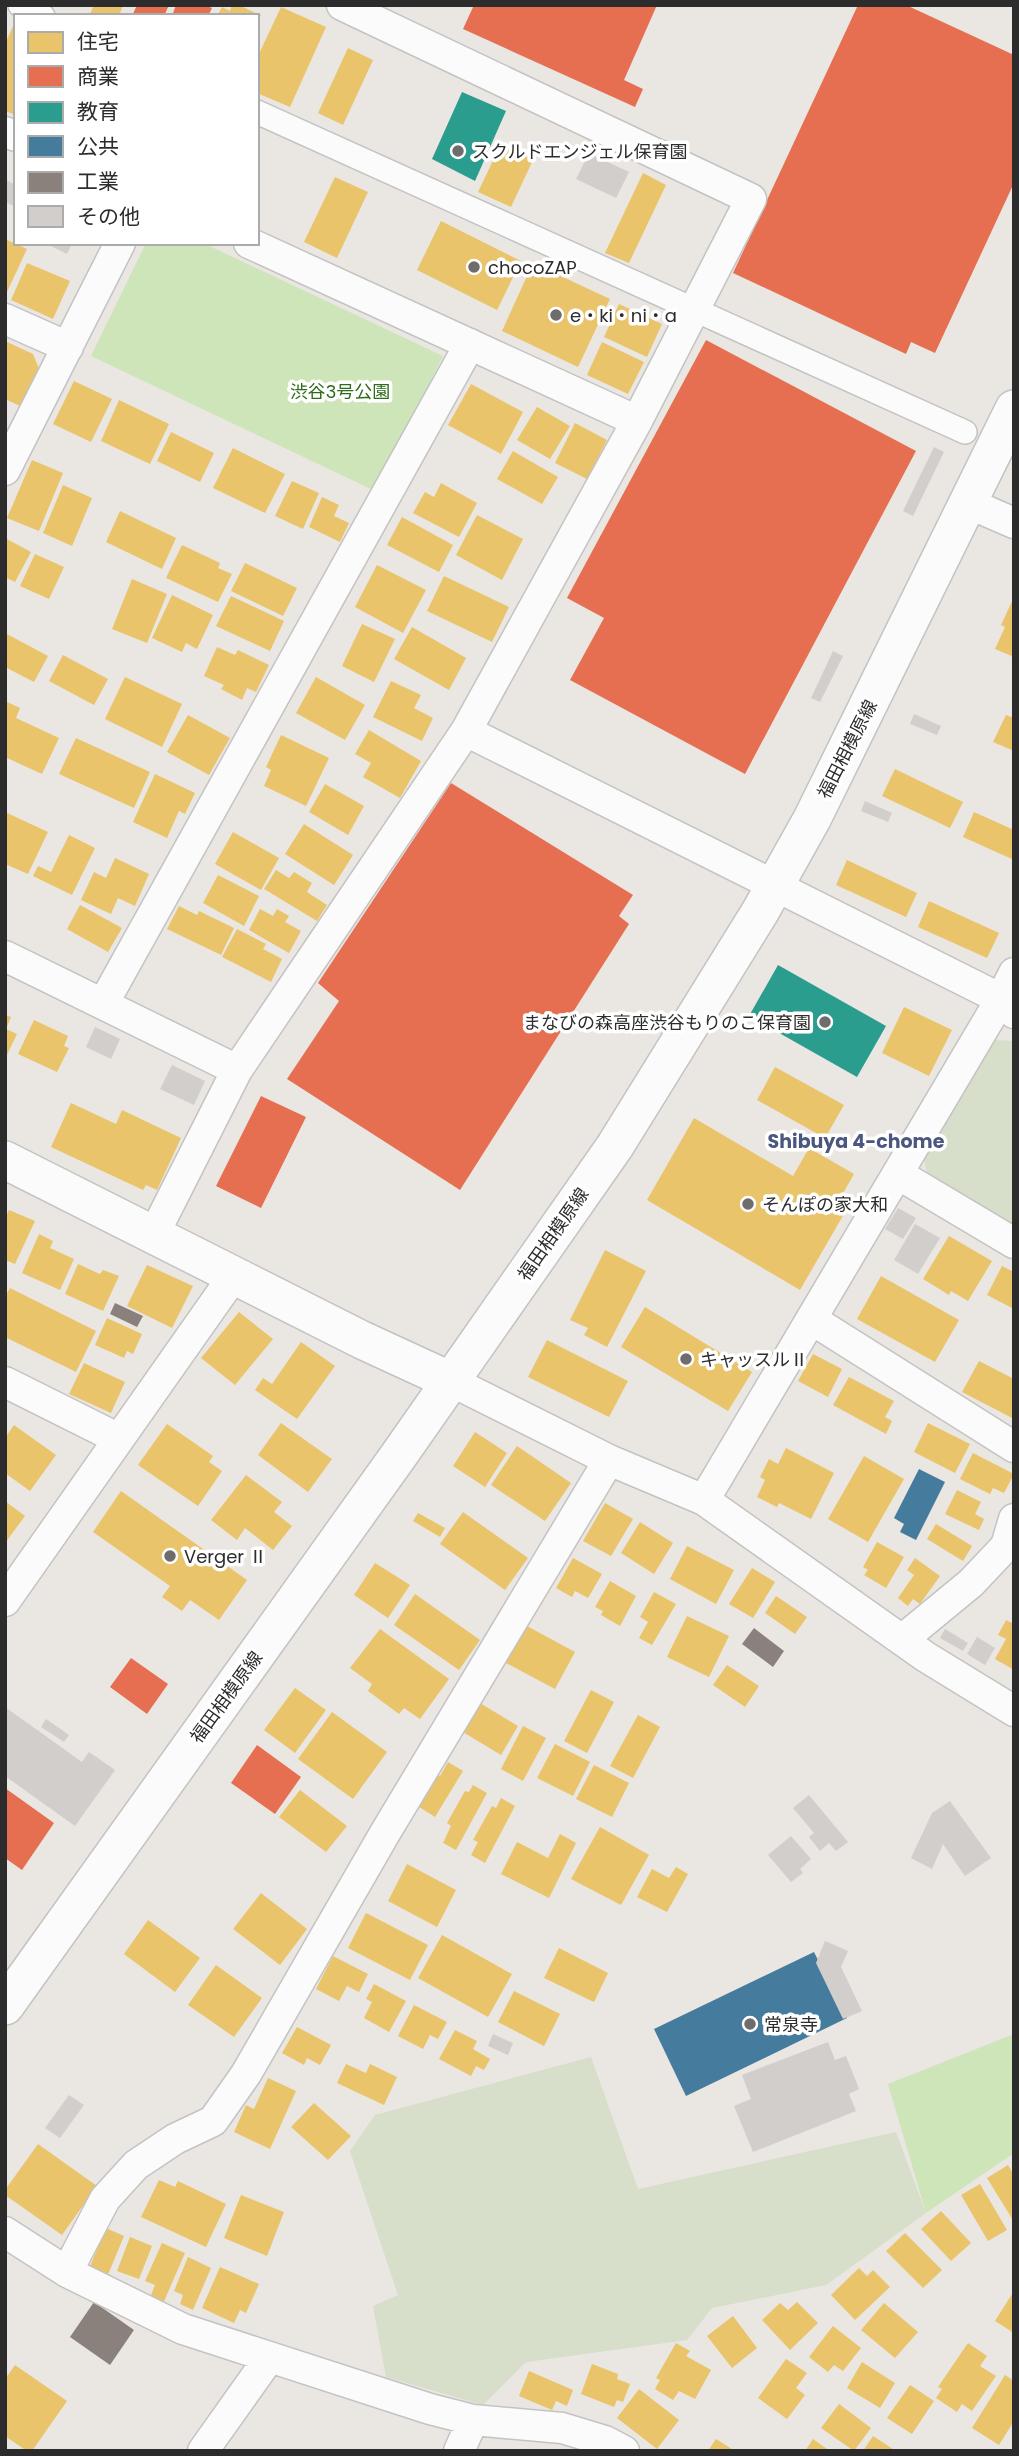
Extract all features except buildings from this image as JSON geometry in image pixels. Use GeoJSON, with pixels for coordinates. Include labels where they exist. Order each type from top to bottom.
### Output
{"type":"FeatureCollection","features":[{"type":"Feature","properties":{"kind":"street"},"geometry":{"type":"LineString","coordinates":[[20,5],[39,14]]}},
{"type":"Feature","properties":{"kind":"street"},"geometry":{"type":"LineString","coordinates":[[155,1234],[237,1070],[466,731],[638,421],[751,199],[342,5]]}},
{"type":"Feature","properties":{"kind":"street"},"geometry":{"type":"LineString","coordinates":[[259,113],[965,432]]}},
{"type":"Feature","properties":{"kind":"street"},"geometry":{"type":"LineString","coordinates":[[5,470],[119,245]]}},
{"type":"Feature","properties":{"kind":"street"},"geometry":{"type":"LineString","coordinates":[[253,245],[638,421]]}},
{"type":"Feature","properties":{"kind":"street"},"geometry":{"type":"LineString","coordinates":[[5,319],[68,347]]}},
{"type":"Feature","properties":{"kind":"street"},"geometry":{"type":"LineString","coordinates":[[103,1004],[470,344]]}},
{"type":"Feature","properties":{"kind":"street","name":"福田相模原線"},"geometry":{"type":"LineString","coordinates":[[5,2006],[451,1381],[615,1146],[760,912],[812,819],[1014,409]]}},
{"type":"Feature","properties":{"kind":"street"},"geometry":{"type":"LineString","coordinates":[[968,503],[1014,523]]}},
{"type":"Feature","properties":{"kind":"street"},"geometry":{"type":"LineString","coordinates":[[466,731],[774,883],[1010,995],[898,1174],[704,1500]]}},
{"type":"Feature","properties":{"kind":"street"},"geometry":{"type":"LineString","coordinates":[[5,956],[237,1070]]}},
{"type":"Feature","properties":{"kind":"street"},"geometry":{"type":"LineString","coordinates":[[5,1160],[362,1340],[609,1460],[704,1500],[903,1639],[1014,1711]]}},
{"type":"Feature","properties":{"kind":"street"},"geometry":{"type":"LineString","coordinates":[[898,1174],[1014,1243]]}},
{"type":"Feature","properties":{"kind":"street"},"geometry":{"type":"LineString","coordinates":[[5,1601],[235,1274]]}},
{"type":"Feature","properties":{"kind":"street"},"geometry":{"type":"LineString","coordinates":[[811,1319],[1014,1447]]}},
{"type":"Feature","properties":{"kind":"street"},"geometry":{"type":"LineString","coordinates":[[5,1382],[119,1439]]}},
{"type":"Feature","properties":{"kind":"street"},"geometry":{"type":"LineString","coordinates":[[67,2272],[104,2199],[136,2165],[175,2138],[213,2121],[246,2074],[385,1833],[609,1460]]}},
{"type":"Feature","properties":{"kind":"street"},"geometry":{"type":"LineString","coordinates":[[903,1639],[971,1583],[1006,1546],[1014,1519]]}},
{"type":"Feature","properties":{"kind":"street"},"geometry":{"type":"LineString","coordinates":[[5,2232],[67,2272],[183,2329],[268,2358],[473,2420],[562,2428],[605,2441],[624,2451]]}},
{"type":"Feature","properties":{"kind":"street"},"geometry":{"type":"LineString","coordinates":[[203,2451],[268,2358]]}},
{"type":"Feature","properties":{"kind":"street"},"geometry":{"type":"LineString","coordinates":[[459,2451],[473,2420]]}},
{"type":"Feature","properties":{"kind":"green space","name":"渋谷3号公園"},"geometry":{"type":"Polygon","coordinates":[[[145,245],[207,245],[443,356],[375,491],[91,356],[145,245]]]}},
{"type":"Feature","properties":{"kind":"green space"},"geometry":{"type":"Polygon","coordinates":[[[993,1040],[1014,1041],[1014,1227],[928,1177],[923,1157],[993,1040]]]}},
{"type":"Feature","properties":{"kind":"green space"},"geometry":{"type":"Polygon","coordinates":[[[1014,2034],[1014,2153],[926,2213],[888,2084],[1014,2034]]]}},
{"type":"Feature","properties":{"kind":"green space"},"geometry":{"type":"Polygon","coordinates":[[[591,2057],[638,2189],[896,2132],[926,2213],[826,2285],[712,2308],[687,2340],[526,2362],[483,2405],[386,2377],[373,2306],[398,2295],[350,2151],[375,2115],[591,2057]]]}},
{"type":"Feature","properties":{"kind":"place","name":"スクルドエンジェル保育園"},"geometry":{"type":"Point","coordinates":[458,151]}},
{"type":"Feature","properties":{"kind":"place","name":"chocoZAP"},"geometry":{"type":"Point","coordinates":[474,267]}},
{"type":"Feature","properties":{"kind":"place","name":"e・ki・ni・a"},"geometry":{"type":"Point","coordinates":[556,315]}},
{"type":"Feature","properties":{"kind":"place","name":"まなびの森高座渋谷もりのこ保育園"},"geometry":{"type":"Point","coordinates":[825,1022]}},
{"type":"Feature","properties":{"kind":"place","name":"そんぽの家大和"},"geometry":{"type":"Point","coordinates":[748,1204]}},
{"type":"Feature","properties":{"kind":"place","name":"キャッスルⅡ"},"geometry":{"type":"Point","coordinates":[686,1359]}},
{"type":"Feature","properties":{"kind":"place","name":"Verger Ⅱ"},"geometry":{"type":"Point","coordinates":[170,1556]}},
{"type":"Feature","properties":{"kind":"place","name":"常泉寺"},"geometry":{"type":"Point","coordinates":[750,2024]}},
{"type":"Feature","properties":{"kind":"district","name":"Shibuya 4-chome"},"geometry":{"type":"Point","coordinates":[856,1141]}}]}
